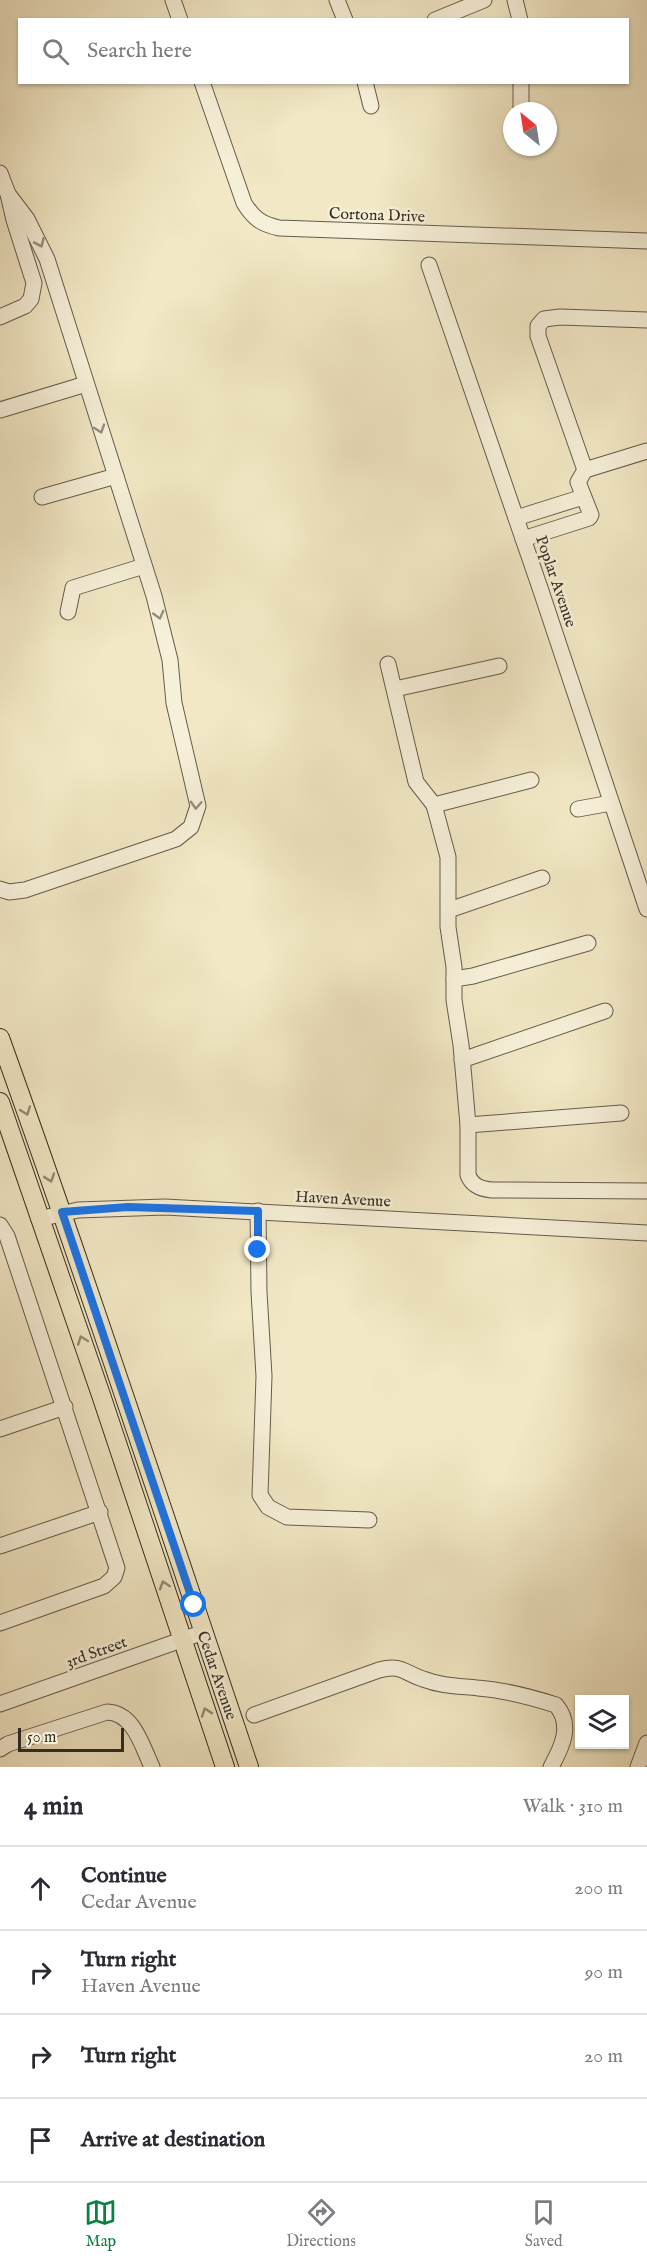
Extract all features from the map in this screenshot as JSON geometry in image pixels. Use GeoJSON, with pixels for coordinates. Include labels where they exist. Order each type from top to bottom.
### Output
{"type":"FeatureCollection","features":[{"type":"Feature","properties":{"kind":"main road","name":"Cedar Avenue"},"geometry":{"type":"LineString","coordinates":[[0,1038],[62,1212],[249,1767]]}},
{"type":"Feature","properties":{"kind":"main road","name":"Cedar Avenue"},"geometry":{"type":"LineString","coordinates":[[0,1102],[225,1767]]}},
{"type":"Feature","properties":{"kind":"street"},"geometry":{"type":"LineString","coordinates":[[173,0],[179,18]]}},
{"type":"Feature","properties":{"kind":"street"},"geometry":{"type":"LineString","coordinates":[[337,0],[344,18]]}},
{"type":"Feature","properties":{"kind":"street"},"geometry":{"type":"LineString","coordinates":[[440,18],[484,0]]}},
{"type":"Feature","properties":{"kind":"street"},"geometry":{"type":"LineString","coordinates":[[515,0],[520,18]]}},
{"type":"Feature","properties":{"kind":"street","name":"Cortona Drive"},"geometry":{"type":"LineString","coordinates":[[203,84],[244,202],[256,219],[264,225],[279,228],[647,242]]}},
{"type":"Feature","properties":{"kind":"street"},"geometry":{"type":"LineString","coordinates":[[366,84],[371,106]]}},
{"type":"Feature","properties":{"kind":"street"},"geometry":{"type":"LineString","coordinates":[[521,84],[521,102]]}},
{"type":"Feature","properties":{"kind":"street"},"geometry":{"type":"LineString","coordinates":[[0,173],[34,283],[31,299],[25,306],[0,317]]}},
{"type":"Feature","properties":{"kind":"street"},"geometry":{"type":"LineString","coordinates":[[0,889],[25,890],[176,839],[193,823],[198,806],[174,703],[170,660],[144,566],[39,239],[19,206],[8,194]]}},
{"type":"Feature","properties":{"kind":"street","name":"Poplar Avenue"},"geometry":{"type":"LineString","coordinates":[[429,266],[524,539],[647,909]]}},
{"type":"Feature","properties":{"kind":"street"},"geometry":{"type":"LineString","coordinates":[[585,470],[538,336],[538,326],[544,319],[560,317],[647,320]]}},
{"type":"Feature","properties":{"kind":"street"},"geometry":{"type":"LineString","coordinates":[[0,410],[86,384]]}},
{"type":"Feature","properties":{"kind":"street"},"geometry":{"type":"LineString","coordinates":[[524,539],[589,518],[591,515],[578,482],[585,470],[647,451]]}},
{"type":"Feature","properties":{"kind":"street"},"geometry":{"type":"LineString","coordinates":[[42,497],[116,476]]}},
{"type":"Feature","properties":{"kind":"street"},"geometry":{"type":"LineString","coordinates":[[516,518],[583,497]]}},
{"type":"Feature","properties":{"kind":"street"},"geometry":{"type":"LineString","coordinates":[[68,612],[73,588],[144,566]]}},
{"type":"Feature","properties":{"kind":"street"},"geometry":{"type":"LineString","coordinates":[[388,664],[416,782],[434,805],[448,857],[448,927],[468,1125],[470,1181],[483,1189],[647,1191]]}},
{"type":"Feature","properties":{"kind":"street"},"geometry":{"type":"LineString","coordinates":[[395,688],[499,666]]}},
{"type":"Feature","properties":{"kind":"street"},"geometry":{"type":"LineString","coordinates":[[434,805],[531,780]]}},
{"type":"Feature","properties":{"kind":"street"},"geometry":{"type":"LineString","coordinates":[[578,809],[611,802]]}},
{"type":"Feature","properties":{"kind":"street"},"geometry":{"type":"LineString","coordinates":[[449,910],[542,878]]}},
{"type":"Feature","properties":{"kind":"street"},"geometry":{"type":"LineString","coordinates":[[454,979],[588,943]]}},
{"type":"Feature","properties":{"kind":"street"},"geometry":{"type":"LineString","coordinates":[[462,1059],[605,1011]]}},
{"type":"Feature","properties":{"kind":"street"},"geometry":{"type":"LineString","coordinates":[[468,1125],[621,1113]]}},
{"type":"Feature","properties":{"kind":"street","name":"Haven Avenue"},"geometry":{"type":"LineString","coordinates":[[39,1219],[62,1212],[137,1207],[258,1211],[647,1233]]}},
{"type":"Feature","properties":{"kind":"street"},"geometry":{"type":"LineString","coordinates":[[258,1211],[259,1292],[264,1376],[260,1495],[268,1507],[287,1517],[369,1520]]}},
{"type":"Feature","properties":{"kind":"street"},"geometry":{"type":"LineString","coordinates":[[0,1225],[7,1236],[117,1564],[114,1577],[108,1583],[0,1623]]}},
{"type":"Feature","properties":{"kind":"street"},"geometry":{"type":"LineString","coordinates":[[0,1429],[65,1407]]}},
{"type":"Feature","properties":{"kind":"street"},"geometry":{"type":"LineString","coordinates":[[0,1546],[100,1512]]}},
{"type":"Feature","properties":{"kind":"street","name":"3rd Street"},"geometry":{"type":"LineString","coordinates":[[0,1704],[204,1632]]}},
{"type":"Feature","properties":{"kind":"street"},"geometry":{"type":"LineString","coordinates":[[254,1714],[379,1670],[400,1667],[420,1678],[449,1686],[493,1690],[556,1705],[565,1721],[566,1730],[551,1767]]}},
{"type":"Feature","properties":{"kind":"street"},"geometry":{"type":"LineString","coordinates":[[0,1749],[8,1744],[96,1715],[115,1712],[122,1715],[134,1728],[152,1767]]}},
{"type":"Feature","properties":{"kind":"street"},"geometry":{"type":"LineString","coordinates":[[638,1767],[647,1743]]}},
{"type":"Feature","properties":{"kind":"route"},"geometry":{"type":"LineString","coordinates":[[194,1605],[62,1212],[128,1207],[258,1211],[258,1250]]}}]}
